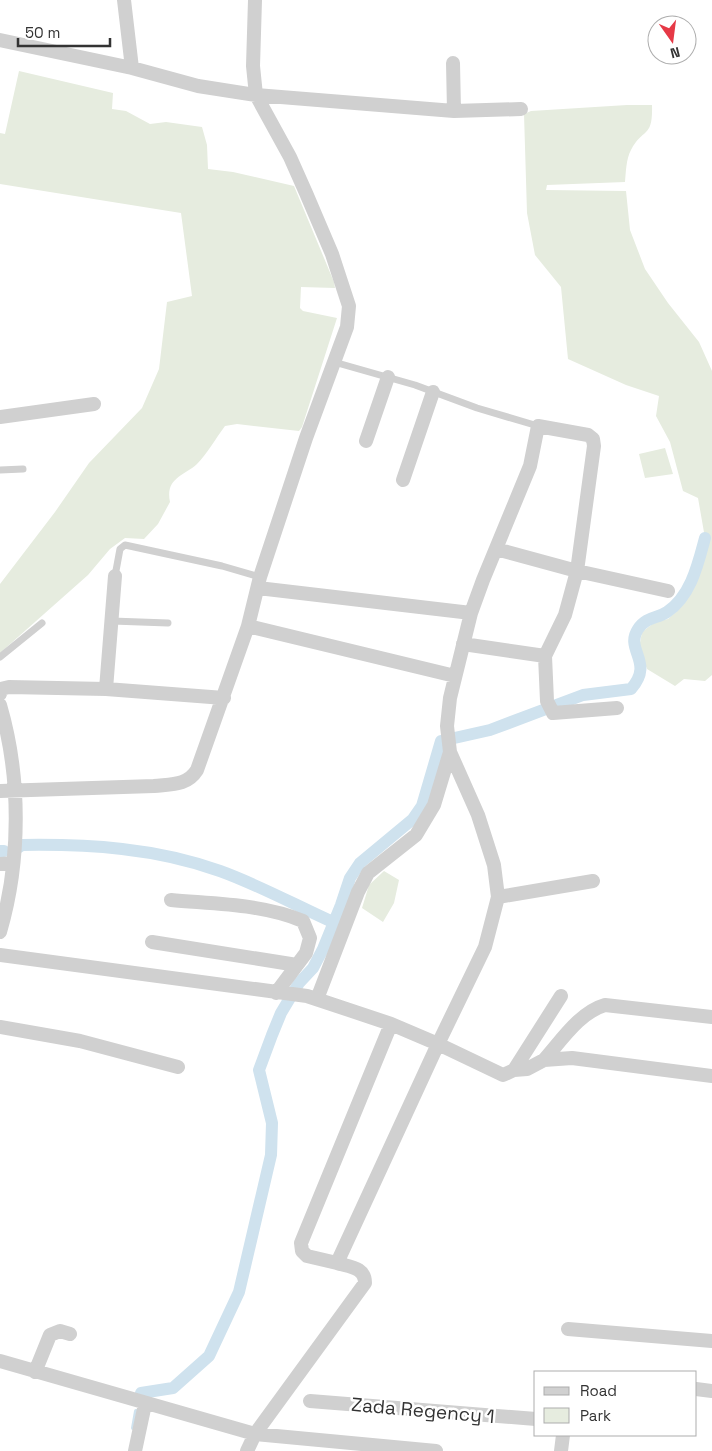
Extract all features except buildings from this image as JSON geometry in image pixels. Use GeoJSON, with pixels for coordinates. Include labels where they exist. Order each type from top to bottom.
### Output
{"type":"FeatureCollection","features":[{"type":"Feature","properties":{"kind":"street"},"geometry":{"type":"LineString","coordinates":[[124,0],[132,68]]}},
{"type":"Feature","properties":{"kind":"street"},"geometry":{"type":"LineString","coordinates":[[0,791],[128,787],[186,782],[192,778],[197,770],[224,698],[248,626],[259,582],[306,438],[347,327],[349,306],[345,290],[306,193],[256,96],[253,66],[255,0]]}},
{"type":"Feature","properties":{"kind":"street"},"geometry":{"type":"LineString","coordinates":[[0,40],[132,68],[198,86],[256,96],[454,111],[521,109]]}},
{"type":"Feature","properties":{"kind":"street"},"geometry":{"type":"LineString","coordinates":[[454,63],[454,111]]}},
{"type":"Feature","properties":{"kind":"street"},"geometry":{"type":"LineString","coordinates":[[366,441],[388,377]]}},
{"type":"Feature","properties":{"kind":"street"},"geometry":{"type":"LineString","coordinates":[[403,480],[433,392]]}},
{"type":"Feature","properties":{"kind":"street"},"geometry":{"type":"LineString","coordinates":[[0,417],[94,404]]}},
{"type":"Feature","properties":{"kind":"street"},"geometry":{"type":"LineString","coordinates":[[312,998],[368,873],[416,834],[434,805],[449,745],[448,713],[455,676],[471,613],[530,466],[538,426],[588,435],[593,439],[594,446],[577,571],[565,615],[545,656],[549,706],[553,713],[617,708]]}},
{"type":"Feature","properties":{"kind":"street"},"geometry":{"type":"LineString","coordinates":[[496,549],[577,571],[668,591]]}},
{"type":"Feature","properties":{"kind":"street"},"geometry":{"type":"LineString","coordinates":[[106,689],[115,576]]}},
{"type":"Feature","properties":{"kind":"street"},"geometry":{"type":"LineString","coordinates":[[259,582],[471,613]]}},
{"type":"Feature","properties":{"kind":"street"},"geometry":{"type":"LineString","coordinates":[[248,626],[455,676]]}},
{"type":"Feature","properties":{"kind":"street"},"geometry":{"type":"LineString","coordinates":[[463,644],[545,656]]}},
{"type":"Feature","properties":{"kind":"street"},"geometry":{"type":"LineString","coordinates":[[0,690],[9,687],[106,689],[224,698]]}},
{"type":"Feature","properties":{"kind":"street"},"geometry":{"type":"LineString","coordinates":[[0,705],[15,790],[6,864],[10,898],[0,932]]}},
{"type":"Feature","properties":{"kind":"street"},"geometry":{"type":"LineString","coordinates":[[337,1263],[484,947],[498,897],[494,865],[478,815],[449,745]]}},
{"type":"Feature","properties":{"kind":"street"},"geometry":{"type":"LineString","coordinates":[[498,897],[593,882]]}},
{"type":"Feature","properties":{"kind":"street"},"geometry":{"type":"LineString","coordinates":[[172,900],[254,908],[286,914],[303,921],[310,938],[306,954],[297,965],[282,993]]}},
{"type":"Feature","properties":{"kind":"street"},"geometry":{"type":"LineString","coordinates":[[152,942],[297,965]]}},
{"type":"Feature","properties":{"kind":"street"},"geometry":{"type":"LineString","coordinates":[[0,955],[312,998],[391,1024],[503,1075],[514,1070],[527,1069],[544,1060],[585,1015],[598,1007],[606,1005],[712,1017]]}},
{"type":"Feature","properties":{"kind":"street"},"geometry":{"type":"LineString","coordinates":[[514,1070],[561,996]]}},
{"type":"Feature","properties":{"kind":"street"},"geometry":{"type":"LineString","coordinates":[[248,1451],[255,1434],[365,1283],[365,1275],[360,1270],[307,1256],[302,1252],[301,1244],[391,1024]]}},
{"type":"Feature","properties":{"kind":"street"},"geometry":{"type":"LineString","coordinates":[[0,1027],[80,1042],[178,1067]]}},
{"type":"Feature","properties":{"kind":"street"},"geometry":{"type":"LineString","coordinates":[[544,1060],[572,1058],[712,1076]]}},
{"type":"Feature","properties":{"kind":"street"},"geometry":{"type":"LineString","coordinates":[[568,1329],[712,1341]]}},
{"type":"Feature","properties":{"kind":"street"},"geometry":{"type":"LineString","coordinates":[[36,1372],[50,1335],[60,1331],[70,1334]]}},
{"type":"Feature","properties":{"kind":"street"},"geometry":{"type":"LineString","coordinates":[[0,1361],[255,1434],[436,1451]]}},
{"type":"Feature","properties":{"kind":"street"},"geometry":{"type":"LineString","coordinates":[[697,1389],[712,1391]]}},
{"type":"Feature","properties":{"kind":"street","name":"Zada Regency 1"},"geometry":{"type":"LineString","coordinates":[[310,1401],[534,1419]]}},
{"type":"Feature","properties":{"kind":"street"},"geometry":{"type":"LineString","coordinates":[[135,1451],[145,1404]]}},
{"type":"Feature","properties":{"kind":"street"},"geometry":{"type":"LineString","coordinates":[[561,1451],[563,1436]]}},
{"type":"Feature","properties":{"kind":"lane"},"geometry":{"type":"LineString","coordinates":[[334,362],[388,377],[477,408],[538,426]]}},
{"type":"Feature","properties":{"kind":"lane"},"geometry":{"type":"LineString","coordinates":[[0,470],[23,470]]}},
{"type":"Feature","properties":{"kind":"lane"},"geometry":{"type":"LineString","coordinates":[[115,576],[120,549],[125,545],[222,566],[259,582]]}},
{"type":"Feature","properties":{"kind":"lane"},"geometry":{"type":"LineString","coordinates":[[112,620],[168,622]]}},
{"type":"Feature","properties":{"kind":"lane"},"geometry":{"type":"LineString","coordinates":[[0,657],[42,623]]}},
{"type":"Feature","properties":{"kind":"green space"},"geometry":{"type":"Polygon","coordinates":[[[19,71],[113,93],[112,109],[126,111],[150,124],[166,122],[202,127],[207,145],[208,169],[233,172],[294,186],[335,288],[301,287],[300,308],[303,311],[337,318],[302,427],[299,431],[237,424],[225,426],[201,460],[173,483],[169,494],[170,502],[158,524],[144,539],[125,538],[110,549],[88,575],[0,653],[0,584],[55,512],[89,463],[142,408],[159,369],[167,302],[192,296],[181,213],[0,184],[0,133],[5,134],[19,71]]]}},
{"type":"Feature","properties":{"kind":"green space"},"geometry":{"type":"Polygon","coordinates":[[[652,105],[652,116],[649,128],[635,143],[629,154],[625,182],[547,185],[546,190],[626,191],[630,230],[645,269],[668,303],[699,342],[712,371],[712,675],[705,681],[684,679],[675,686],[647,669],[639,648],[642,632],[655,622],[668,619],[679,609],[700,573],[708,538],[705,538],[698,498],[683,491],[670,442],[656,416],[659,396],[626,385],[568,359],[561,287],[535,255],[527,213],[524,114],[531,111],[652,105]]]}},
{"type":"Feature","properties":{"kind":"green space"},"geometry":{"type":"Polygon","coordinates":[[[665,448],[673,474],[645,478],[639,454],[665,448]]]}},
{"type":"Feature","properties":{"kind":"green space"},"geometry":{"type":"Polygon","coordinates":[[[384,871],[399,880],[394,903],[383,922],[362,908],[369,885],[384,871]]]}},
{"type":"Feature","properties":{"kind":"waterway"},"geometry":{"type":"LineString","coordinates":[[141,1393],[173,1388],[209,1356],[239,1292],[271,1155],[272,1123],[259,1070],[281,1013],[299,983],[313,968],[323,949],[350,878],[360,863],[413,819],[422,806],[441,741],[490,730],[583,695],[631,689],[638,680],[640,671],[634,643],[638,629],[648,620],[667,612],[682,597],[692,579],[705,538]]}},
{"type":"Feature","properties":{"kind":"waterway"},"geometry":{"type":"LineString","coordinates":[[16,849],[22,845],[72,845],[147,852],[171,857],[196,863],[235,877],[335,923]]}},
{"type":"Feature","properties":{"kind":"waterway"},"geometry":{"type":"LineString","coordinates":[[133,1428],[136,1411]]}}]}
